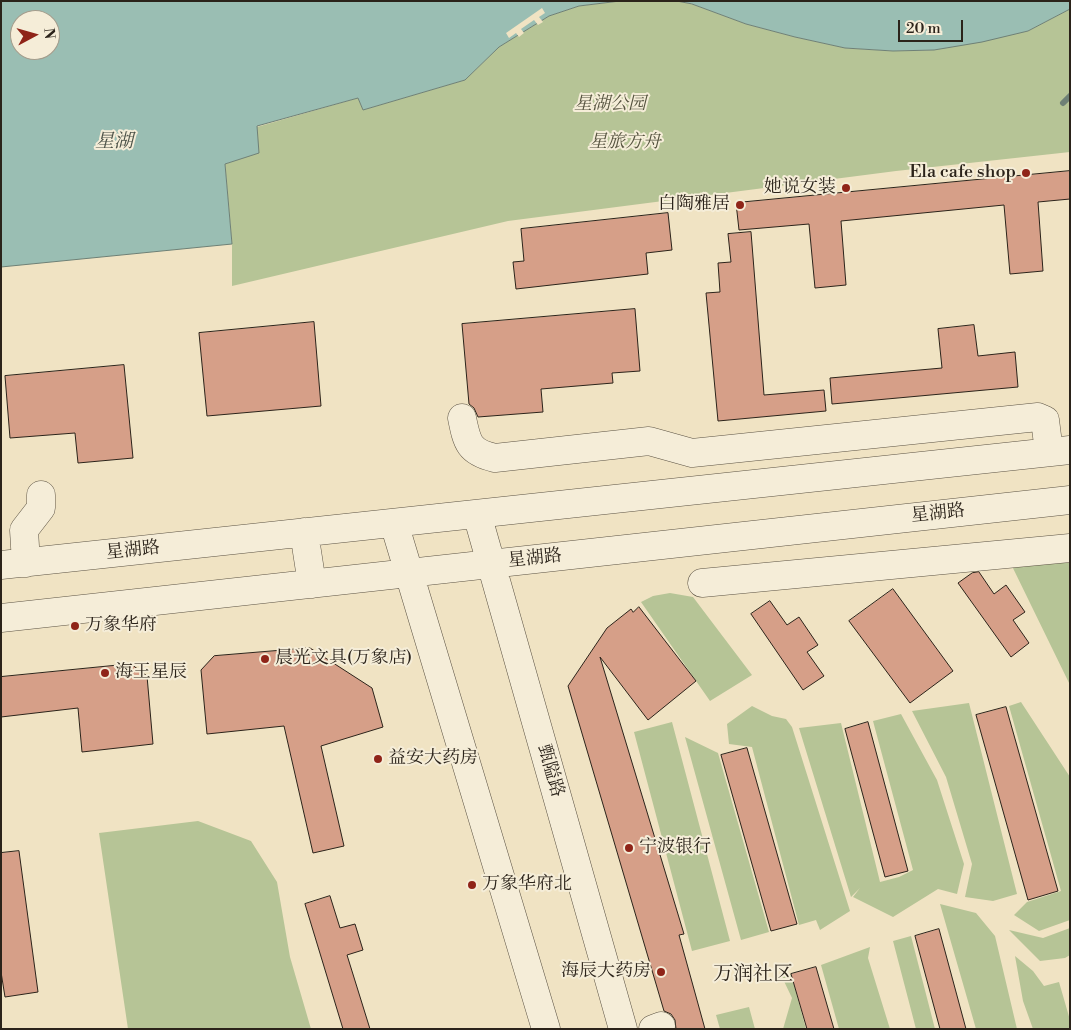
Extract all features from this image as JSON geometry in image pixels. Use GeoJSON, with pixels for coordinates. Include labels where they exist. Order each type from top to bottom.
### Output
{"type":"FeatureCollection","features":[{"type":"Feature","properties":{"kind":"street"},"geometry":{"type":"LineString","coordinates":[[462,418],[466,438],[474,451],[495,458],[649,441],[692,453],[1038,417],[1045,420],[1059,451]]}},
{"type":"Feature","properties":{"kind":"street","name":"星湖路"},"geometry":{"type":"LineString","coordinates":[[14,564],[1059,451]]}},
{"type":"Feature","properties":{"kind":"street"},"geometry":{"type":"LineString","coordinates":[[14,564],[24,530],[41,508],[41,494]]}},
{"type":"Feature","properties":{"kind":"street","name":"星湖路"},"geometry":{"type":"LineString","coordinates":[[1,618],[1070,500]]}},
{"type":"Feature","properties":{"kind":"street","name":"甄隘路"},"geometry":{"type":"LineString","coordinates":[[477,514],[623,1029]]}},
{"type":"Feature","properties":{"kind":"street"},"geometry":{"type":"LineString","coordinates":[[394,523],[546,1029]]}},
{"type":"Feature","properties":{"kind":"street"},"geometry":{"type":"LineString","coordinates":[[304,532],[312,584]]}},
{"type":"Feature","properties":{"kind":"street"},"geometry":{"type":"LineString","coordinates":[[702,583],[1070,548]]}},
{"type":"Feature","properties":{"kind":"green space","name":"星湖公园"},"geometry":{"type":"Polygon","coordinates":[[[620,1],[677,1],[692,4],[746,24],[795,37],[845,48],[893,51],[934,50],[1028,31],[1070,9],[1070,152],[896,171],[508,221],[232,286],[232,244],[225,164],[258,153],[257,127],[358,98],[363,110],[465,80],[499,47],[549,16],[579,6],[620,1]]]}},
{"type":"Feature","properties":{"kind":"green space"},"geometry":{"type":"Polygon","coordinates":[[[1010,562],[1070,563],[1070,685],[1010,562]]]}},
{"type":"Feature","properties":{"kind":"green space"},"geometry":{"type":"Polygon","coordinates":[[[670,593],[693,597],[752,675],[710,701],[641,602],[653,596],[670,593]]]}},
{"type":"Feature","properties":{"kind":"green space"},"geometry":{"type":"Polygon","coordinates":[[[1021,702],[1070,777],[1070,920],[1039,931],[1014,915],[1027,902],[1061,891],[1009,706],[1021,702]]]}},
{"type":"Feature","properties":{"kind":"green space"},"geometry":{"type":"Polygon","coordinates":[[[969,703],[1017,894],[993,901],[965,897],[972,864],[946,777],[912,711],[969,703]]]}},
{"type":"Feature","properties":{"kind":"green space"},"geometry":{"type":"Polygon","coordinates":[[[752,706],[772,716],[786,719],[792,727],[850,911],[820,930],[816,920],[799,925],[752,747],[729,744],[727,724],[752,706]]]}},
{"type":"Feature","properties":{"kind":"green space"},"geometry":{"type":"Polygon","coordinates":[[[901,714],[937,780],[964,864],[957,894],[938,889],[893,917],[853,897],[860,888],[851,897],[799,728],[841,723],[880,882],[899,877],[913,870],[873,721],[901,714]]]}},
{"type":"Feature","properties":{"kind":"green space"},"geometry":{"type":"Polygon","coordinates":[[[672,722],[730,941],[692,951],[634,732],[672,722]]]}},
{"type":"Feature","properties":{"kind":"green space"},"geometry":{"type":"Polygon","coordinates":[[[685,737],[718,753],[769,932],[741,940],[685,737]]]}},
{"type":"Feature","properties":{"kind":"green space"},"geometry":{"type":"Polygon","coordinates":[[[198,821],[251,841],[277,882],[290,957],[311,1029],[128,1029],[99,833],[198,821]]]}},
{"type":"Feature","properties":{"kind":"green space"},"geometry":{"type":"Polygon","coordinates":[[[940,904],[976,913],[995,936],[1017,1029],[976,1029],[940,904]]]}},
{"type":"Feature","properties":{"kind":"green space"},"geometry":{"type":"Polygon","coordinates":[[[1070,928],[1070,955],[1065,958],[1040,961],[1009,930],[1043,938],[1070,928]]]}},
{"type":"Feature","properties":{"kind":"green space"},"geometry":{"type":"Polygon","coordinates":[[[911,936],[935,1029],[916,1029],[893,941],[911,936]]]}},
{"type":"Feature","properties":{"kind":"green space"},"geometry":{"type":"Polygon","coordinates":[[[870,947],[868,958],[890,1029],[839,1029],[821,965],[870,947]]]}},
{"type":"Feature","properties":{"kind":"green space"},"geometry":{"type":"Polygon","coordinates":[[[1015,956],[1033,971],[1044,986],[1059,982],[1070,1020],[1070,1029],[1033,1029],[1023,1001],[1015,956]]]}},
{"type":"Feature","properties":{"kind":"green space"},"geometry":{"type":"Polygon","coordinates":[[[791,974],[806,1029],[783,1029],[792,998],[782,977],[791,974]]]}},
{"type":"Feature","properties":{"kind":"green space"},"geometry":{"type":"Polygon","coordinates":[[[749,1007],[755,1029],[720,1029],[716,1015],[749,1007]]]}},
{"type":"Feature","properties":{"kind":"water","name":"星湖"},"geometry":{"type":"Polygon","coordinates":[[[1,1],[620,1],[579,6],[549,16],[499,47],[465,80],[363,110],[358,98],[257,126],[259,153],[225,164],[232,244],[1,267],[1,1]]]}},
{"type":"Feature","properties":{"kind":"water"},"geometry":{"type":"Polygon","coordinates":[[[677,1],[1070,1],[1070,9],[1028,31],[982,42],[934,50],[893,51],[845,48],[795,37],[746,24],[692,4],[677,1]]]}},
{"type":"Feature","properties":{"kind":"pier"},"geometry":{"type":"Polygon","coordinates":[[[542,8],[545,13],[539,17],[543,22],[538,25],[534,20],[521,29],[524,33],[519,37],[516,33],[509,38],[506,33],[542,8]]]}},
{"type":"Feature","properties":{"kind":"building"},"geometry":{"type":"Polygon","coordinates":[[[1070,171],[1070,199],[1038,202],[1043,271],[1010,274],[1004,205],[841,221],[846,285],[815,288],[809,224],[739,230],[736,203],[1070,171]]]}},
{"type":"Feature","properties":{"kind":"building"},"geometry":{"type":"Polygon","coordinates":[[[668,213],[672,250],[646,253],[648,274],[516,289],[513,262],[524,261],[521,229],[668,213]]]}},
{"type":"Feature","properties":{"kind":"building"},"geometry":{"type":"Polygon","coordinates":[[[751,232],[764,395],[824,390],[826,411],[718,421],[706,293],[720,292],[718,263],[731,262],[728,234],[751,232]]]}},
{"type":"Feature","properties":{"kind":"building"},"geometry":{"type":"Polygon","coordinates":[[[635,309],[640,371],[612,373],[613,383],[541,389],[543,412],[478,417],[474,408],[469,404],[462,324],[635,309]]]}},
{"type":"Feature","properties":{"kind":"building"},"geometry":{"type":"Polygon","coordinates":[[[314,322],[321,406],[207,416],[199,333],[314,322]]]}},
{"type":"Feature","properties":{"kind":"building"},"geometry":{"type":"Polygon","coordinates":[[[974,325],[978,356],[1015,352],[1018,387],[832,404],[830,378],[942,368],[938,329],[974,325]]]}},
{"type":"Feature","properties":{"kind":"building"},"geometry":{"type":"Polygon","coordinates":[[[124,365],[133,458],[78,463],[75,433],[10,438],[5,376],[124,365]]]}},
{"type":"Feature","properties":{"kind":"building"},"geometry":{"type":"Polygon","coordinates":[[[979,572],[994,594],[1006,585],[1025,612],[1013,620],[1029,643],[1011,657],[958,583],[972,573],[979,572]]]}},
{"type":"Feature","properties":{"kind":"building"},"geometry":{"type":"Polygon","coordinates":[[[893,589],[953,671],[910,703],[849,621],[893,589]]]}},
{"type":"Feature","properties":{"kind":"building"},"geometry":{"type":"Polygon","coordinates":[[[770,601],[787,625],[799,617],[818,645],[807,652],[824,676],[803,690],[751,614],[770,601]]]}},
{"type":"Feature","properties":{"kind":"building"},"geometry":{"type":"Polygon","coordinates":[[[639,607],[696,681],[648,720],[600,657],[684,934],[679,935],[705,1029],[676,1029],[675,1020],[671,1014],[664,1011],[568,686],[607,628],[631,609],[633,612],[639,607]]]}},
{"type":"Feature","properties":{"kind":"building"},"geometry":{"type":"Polygon","coordinates":[[[310,648],[372,688],[383,727],[321,746],[344,846],[313,853],[284,726],[207,734],[201,670],[214,656],[310,648]]]}},
{"type":"Feature","properties":{"kind":"building"},"geometry":{"type":"Polygon","coordinates":[[[131,664],[147,676],[153,744],[82,752],[78,708],[1,717],[1,677],[131,664]]]}},
{"type":"Feature","properties":{"kind":"building"},"geometry":{"type":"Polygon","coordinates":[[[1006,707],[1058,891],[1028,900],[976,715],[1006,707]]]}},
{"type":"Feature","properties":{"kind":"building"},"geometry":{"type":"Polygon","coordinates":[[[868,722],[908,871],[885,877],[845,729],[868,722]]]}},
{"type":"Feature","properties":{"kind":"building"},"geometry":{"type":"Polygon","coordinates":[[[747,748],[797,924],[771,931],[721,755],[747,748]]]}},
{"type":"Feature","properties":{"kind":"building"},"geometry":{"type":"Polygon","coordinates":[[[19,851],[38,992],[5,997],[1,972],[1,853],[19,851]]]}},
{"type":"Feature","properties":{"kind":"building"},"geometry":{"type":"Polygon","coordinates":[[[330,896],[340,928],[355,924],[363,950],[347,955],[370,1029],[343,1029],[305,904],[330,896]]]}},
{"type":"Feature","properties":{"kind":"building"},"geometry":{"type":"Polygon","coordinates":[[[939,929],[966,1029],[940,1029],[915,936],[939,929]]]}},
{"type":"Feature","properties":{"kind":"building"},"geometry":{"type":"Polygon","coordinates":[[[816,967],[834,1029],[807,1029],[791,974],[816,967]]]}},
{"type":"Feature","properties":{"kind":"waterway"},"geometry":{"type":"LineString","coordinates":[[1063,103],[1070,96]]}},
{"type":"Feature","properties":{"kind":"place","name":"Ela cafe shop"},"geometry":{"type":"Point","coordinates":[1026,173]}},
{"type":"Feature","properties":{"kind":"place","name":"她说女装"},"geometry":{"type":"Point","coordinates":[846,188]}},
{"type":"Feature","properties":{"kind":"place","name":"白陶雅居"},"geometry":{"type":"Point","coordinates":[740,205]}},
{"type":"Feature","properties":{"kind":"place","name":"万象华府"},"geometry":{"type":"Point","coordinates":[75,626]}},
{"type":"Feature","properties":{"kind":"place","name":"晨光文具(万象店)"},"geometry":{"type":"Point","coordinates":[265,659]}},
{"type":"Feature","properties":{"kind":"place","name":"海王星辰"},"geometry":{"type":"Point","coordinates":[105,673]}},
{"type":"Feature","properties":{"kind":"place","name":"益安大药房"},"geometry":{"type":"Point","coordinates":[378,759]}},
{"type":"Feature","properties":{"kind":"place","name":"宁波银行"},"geometry":{"type":"Point","coordinates":[629,848]}},
{"type":"Feature","properties":{"kind":"place","name":"万象华府北"},"geometry":{"type":"Point","coordinates":[472,885]}},
{"type":"Feature","properties":{"kind":"place","name":"海辰大药房"},"geometry":{"type":"Point","coordinates":[661,972]}},
{"type":"Feature","properties":{"kind":"district","name":"万润社区"},"geometry":{"type":"Point","coordinates":[753,975]}},
{"type":"Feature","properties":{"kind":"park label","name":"星旅方舟"},"geometry":{"type":"Point","coordinates":[625,143]}}]}
